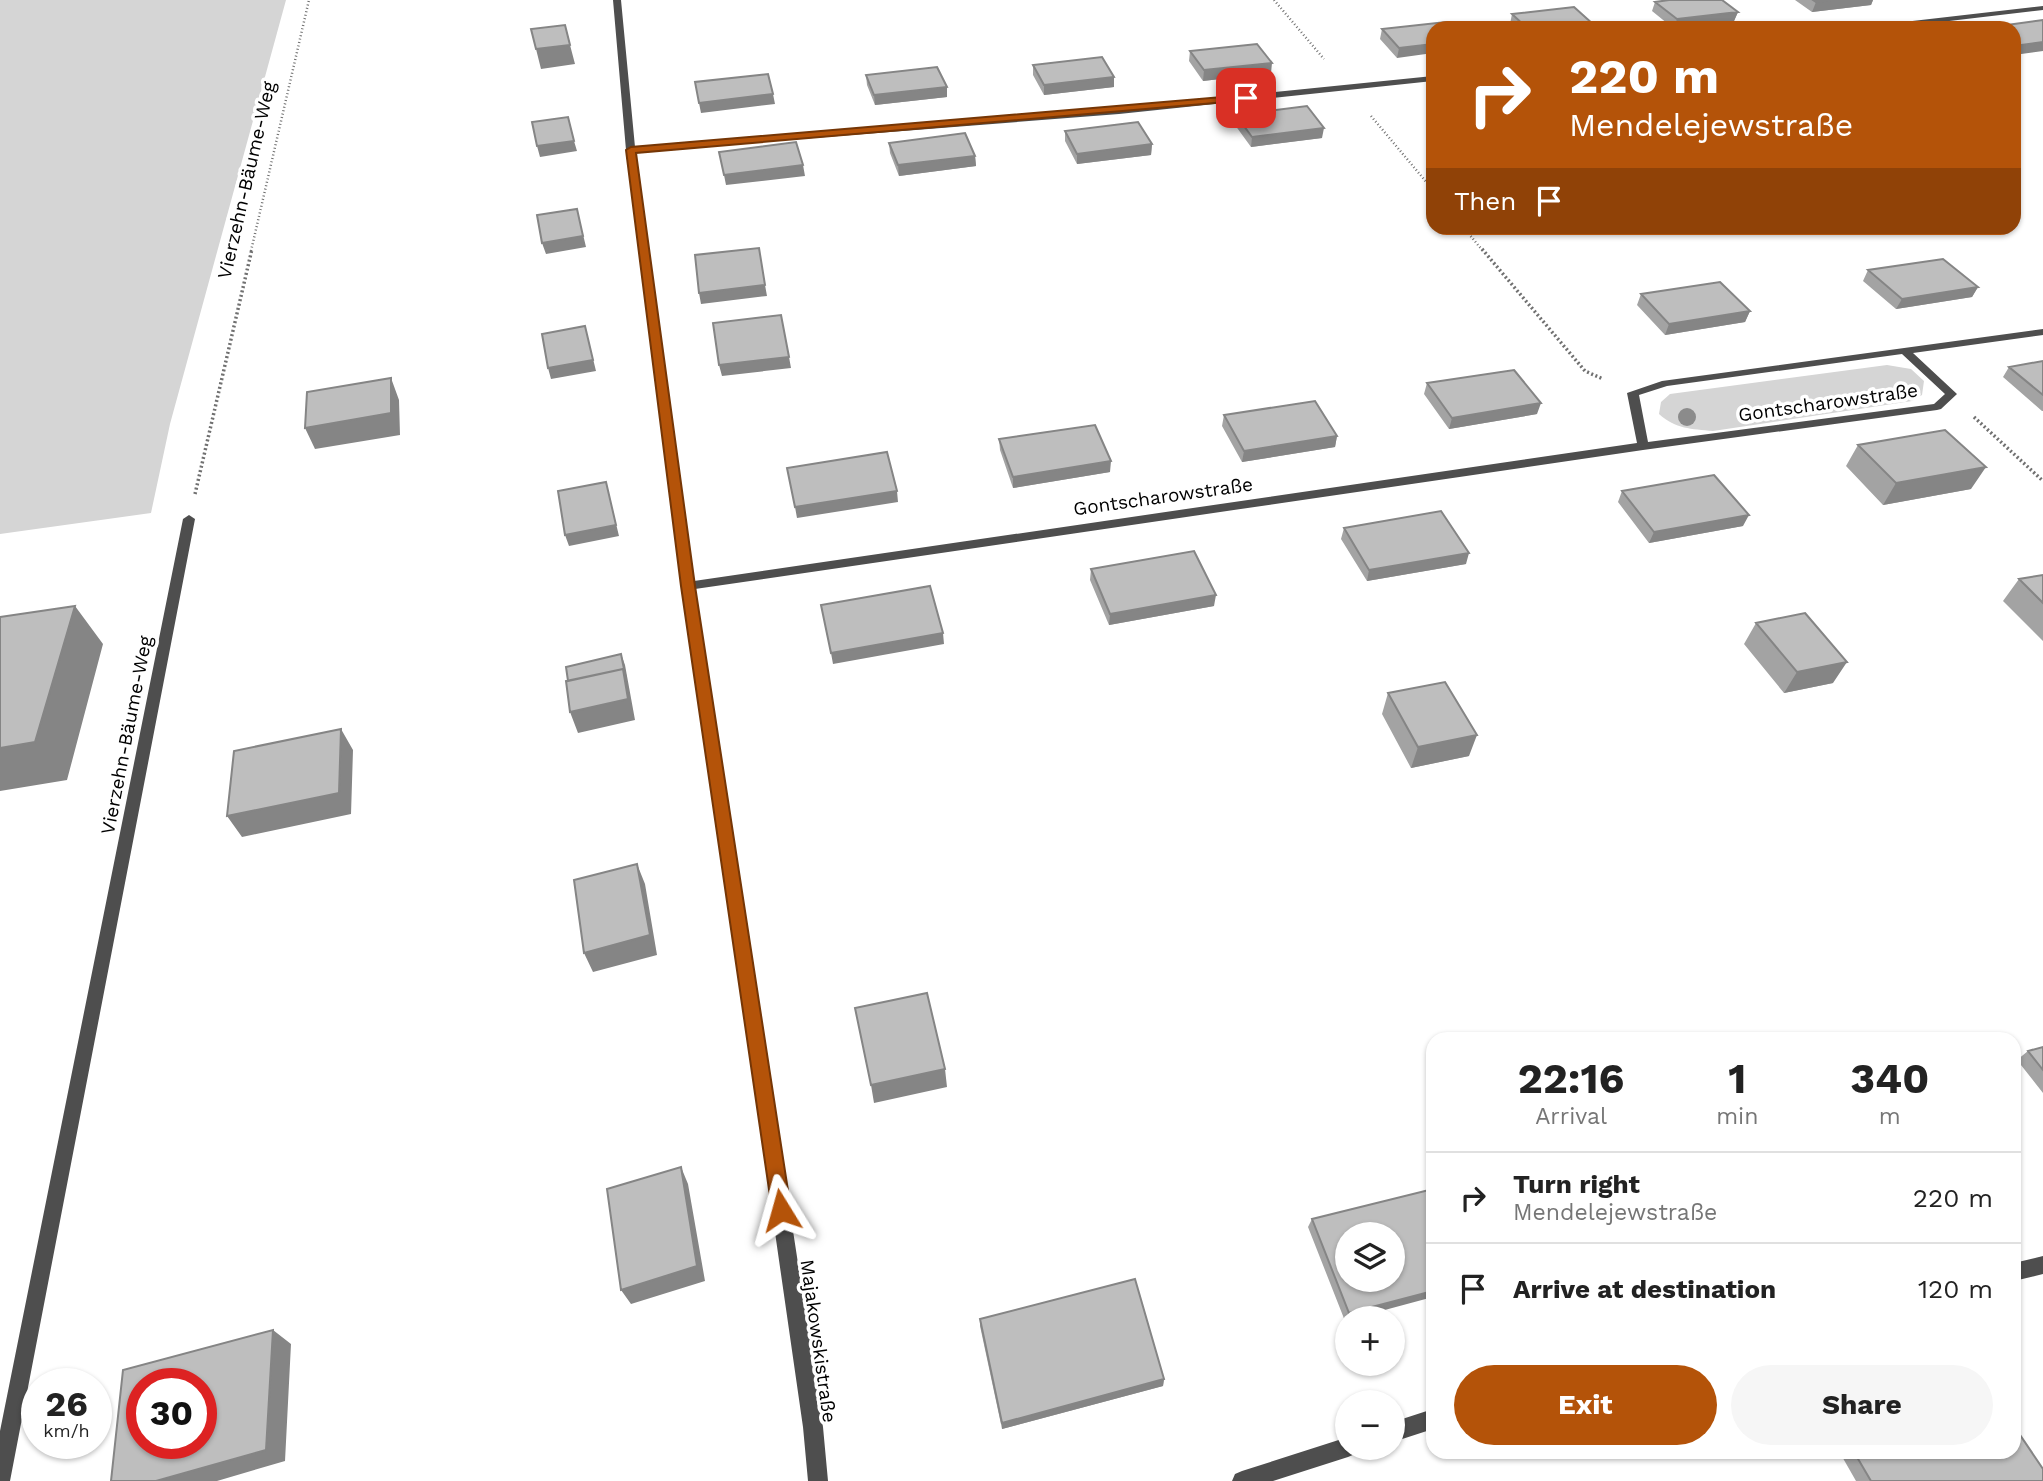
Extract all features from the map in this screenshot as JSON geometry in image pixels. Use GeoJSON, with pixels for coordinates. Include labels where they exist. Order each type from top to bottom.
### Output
{"type":"FeatureCollection","features":[{"type":"Feature","properties":{"kind":"street","name":"Majakowskistraße"},"geometry":{"type":"LineString","coordinates":[[617,0],[631,150],[688,586],[813,1427],[818,1481]]}},
{"type":"Feature","properties":{"kind":"street"},"geometry":{"type":"LineString","coordinates":[[1930,21],[2043,8]]}},
{"type":"Feature","properties":{"kind":"street"},"geometry":{"type":"LineString","coordinates":[[631,150],[1119,111],[1426,79]]}},
{"type":"Feature","properties":{"kind":"street","name":"Gontscharowstraße"},"geometry":{"type":"LineString","coordinates":[[1633,393],[1667,383],[2043,332]]}},
{"type":"Feature","properties":{"kind":"street","name":"Gontscharowstraße"},"geometry":{"type":"LineString","coordinates":[[688,586],[1643,446],[1937,407],[1951,394],[1905,351]]}},
{"type":"Feature","properties":{"kind":"street"},"geometry":{"type":"LineString","coordinates":[[1633,393],[1643,446]]}},
{"type":"Feature","properties":{"kind":"street","name":"Vierzehn-Bäume-Weg"},"geometry":{"type":"LineString","coordinates":[[0,1481],[189,519]]}},
{"type":"Feature","properties":{"kind":"street"},"geometry":{"type":"LineString","coordinates":[[2021,1270],[2043,1265]]}},
{"type":"Feature","properties":{"kind":"street"},"geometry":{"type":"LineString","coordinates":[[1405,1428],[1426,1421]]}},
{"type":"Feature","properties":{"kind":"street"},"geometry":{"type":"LineString","coordinates":[[1242,1481],[1335,1451]]}},
{"type":"Feature","properties":{"kind":"path","name":"Vierzehn-Bäume-Weg"},"geometry":{"type":"LineString","coordinates":[[189,519],[309,0]]}},
{"type":"Feature","properties":{"kind":"path"},"geometry":{"type":"LineString","coordinates":[[1275,0],[1325,61]]}},
{"type":"Feature","properties":{"kind":"path"},"geometry":{"type":"LineString","coordinates":[[1364,108],[1426,182]]}},
{"type":"Feature","properties":{"kind":"path"},"geometry":{"type":"LineString","coordinates":[[1470,235],[1585,371],[1633,393]]}},
{"type":"Feature","properties":{"kind":"path"},"geometry":{"type":"LineString","coordinates":[[1951,394],[2043,481]]}},
{"type":"Feature","properties":{"kind":"shaded area"},"geometry":{"type":"Polygon","coordinates":[[[0,0],[286,0],[170,424],[151,513],[0,534],[0,0]]]}},
{"type":"Feature","properties":{"kind":"shaded area"},"geometry":{"type":"Polygon","coordinates":[[[1887,365],[1911,369],[1924,381],[1922,395],[1912,401],[1713,431],[1678,425],[1659,414],[1661,402],[1670,394],[1887,365]]]}},
{"type":"Feature","properties":{"kind":"building"},"geometry":{"type":"Polygon","coordinates":[[[1722,0],[1738,12],[1677,19],[1655,2],[1722,0]]]}},
{"type":"Feature","properties":{"kind":"building"},"geometry":{"type":"Polygon","coordinates":[[[1574,7],[1590,21],[1520,21],[1512,14],[1574,7]]]}},
{"type":"Feature","properties":{"kind":"building"},"geometry":{"type":"Polygon","coordinates":[[[2043,20],[2043,42],[2021,45],[2021,23],[2043,20]]]}},
{"type":"Feature","properties":{"kind":"building"},"geometry":{"type":"Polygon","coordinates":[[[1426,24],[1426,45],[1399,48],[1382,29],[1426,24]]]}},
{"type":"Feature","properties":{"kind":"building"},"geometry":{"type":"Polygon","coordinates":[[[565,25],[570,45],[536,49],[531,29],[565,25]]]}},
{"type":"Feature","properties":{"kind":"building"},"geometry":{"type":"Polygon","coordinates":[[[1257,44],[1272,63],[1204,70],[1190,51],[1257,44]]]}},
{"type":"Feature","properties":{"kind":"building"},"geometry":{"type":"Polygon","coordinates":[[[1102,57],[1114,77],[1044,85],[1033,65],[1102,57]]]}},
{"type":"Feature","properties":{"kind":"building"},"geometry":{"type":"Polygon","coordinates":[[[937,67],[947,87],[874,95],[866,75],[937,67]]]}},
{"type":"Feature","properties":{"kind":"building"},"geometry":{"type":"Polygon","coordinates":[[[768,74],[773,94],[699,103],[695,82],[768,74]]]}},
{"type":"Feature","properties":{"kind":"building"},"geometry":{"type":"Polygon","coordinates":[[[1307,106],[1324,128],[1252,137],[1236,115],[1307,106]]]}},
{"type":"Feature","properties":{"kind":"building"},"geometry":{"type":"Polygon","coordinates":[[[568,117],[574,141],[537,146],[532,122],[568,117]]]}},
{"type":"Feature","properties":{"kind":"building"},"geometry":{"type":"Polygon","coordinates":[[[1138,122],[1152,144],[1077,154],[1065,131],[1138,122]]]}},
{"type":"Feature","properties":{"kind":"building"},"geometry":{"type":"Polygon","coordinates":[[[965,133],[975,156],[898,165],[889,143],[965,133]]]}},
{"type":"Feature","properties":{"kind":"building"},"geometry":{"type":"Polygon","coordinates":[[[796,142],[803,165],[724,175],[719,152],[796,142]]]}},
{"type":"Feature","properties":{"kind":"building"},"geometry":{"type":"Polygon","coordinates":[[[577,209],[583,236],[542,243],[537,215],[577,209]]]}},
{"type":"Feature","properties":{"kind":"building"},"geometry":{"type":"Polygon","coordinates":[[[759,248],[765,285],[699,293],[695,255],[759,248]]]}},
{"type":"Feature","properties":{"kind":"building"},"geometry":{"type":"Polygon","coordinates":[[[1943,259],[1978,287],[1902,299],[1868,270],[1943,259]]]}},
{"type":"Feature","properties":{"kind":"building"},"geometry":{"type":"Polygon","coordinates":[[[1720,282],[1750,311],[1669,324],[1641,294],[1720,282]]]}},
{"type":"Feature","properties":{"kind":"building"},"geometry":{"type":"Polygon","coordinates":[[[781,315],[789,357],[719,365],[713,323],[781,315]]]}},
{"type":"Feature","properties":{"kind":"building"},"geometry":{"type":"Polygon","coordinates":[[[585,326],[593,360],[548,368],[542,334],[585,326]]]}},
{"type":"Feature","properties":{"kind":"building"},"geometry":{"type":"Polygon","coordinates":[[[2043,361],[2043,395],[2009,367],[2043,361]]]}},
{"type":"Feature","properties":{"kind":"building"},"geometry":{"type":"Polygon","coordinates":[[[1514,370],[1541,403],[1452,418],[1427,383],[1514,370]]]}},
{"type":"Feature","properties":{"kind":"building"},"geometry":{"type":"Polygon","coordinates":[[[391,378],[391,413],[305,428],[307,392],[391,378]]]}},
{"type":"Feature","properties":{"kind":"building"},"geometry":{"type":"Polygon","coordinates":[[[1315,401],[1337,436],[1244,451],[1224,415],[1315,401]]]}},
{"type":"Feature","properties":{"kind":"building"},"geometry":{"type":"Polygon","coordinates":[[[1095,425],[1111,461],[1013,477],[999,439],[1095,425]]]}},
{"type":"Feature","properties":{"kind":"building"},"geometry":{"type":"Polygon","coordinates":[[[1945,430],[1986,467],[1896,483],[1858,445],[1945,430]]]}},
{"type":"Feature","properties":{"kind":"building"},"geometry":{"type":"Polygon","coordinates":[[[887,452],[897,491],[795,507],[787,468],[887,452]]]}},
{"type":"Feature","properties":{"kind":"building"},"geometry":{"type":"Polygon","coordinates":[[[1714,475],[1749,515],[1654,532],[1622,491],[1714,475]]]}},
{"type":"Feature","properties":{"kind":"building"},"geometry":{"type":"Polygon","coordinates":[[[606,482],[616,525],[565,535],[558,491],[606,482]]]}},
{"type":"Feature","properties":{"kind":"building"},"geometry":{"type":"Polygon","coordinates":[[[1441,511],[1469,553],[1369,570],[1344,528],[1441,511]]]}},
{"type":"Feature","properties":{"kind":"building"},"geometry":{"type":"Polygon","coordinates":[[[1194,551],[1216,595],[1110,614],[1091,569],[1194,551]]]}},
{"type":"Feature","properties":{"kind":"building"},"geometry":{"type":"Polygon","coordinates":[[[2043,575],[2043,603],[2019,579],[2043,575]]]}},
{"type":"Feature","properties":{"kind":"building"},"geometry":{"type":"Polygon","coordinates":[[[930,586],[943,633],[831,653],[821,605],[930,586]]]}},
{"type":"Feature","properties":{"kind":"building"},"geometry":{"type":"Polygon","coordinates":[[[75,606],[35,742],[0,748],[0,617],[75,606]]]}},
{"type":"Feature","properties":{"kind":"building"},"geometry":{"type":"Polygon","coordinates":[[[1805,613],[1847,662],[1797,672],[1756,623],[1805,613]]]}},
{"type":"Feature","properties":{"kind":"building"},"geometry":{"type":"Polygon","coordinates":[[[621,654],[626,679],[623,669],[568,681],[566,667],[621,654]]]}},
{"type":"Feature","properties":{"kind":"building"},"geometry":{"type":"Polygon","coordinates":[[[623,669],[628,699],[570,712],[566,681],[623,669]]]}},
{"type":"Feature","properties":{"kind":"building"},"geometry":{"type":"Polygon","coordinates":[[[1445,682],[1477,735],[1418,747],[1388,693],[1445,682]]]}},
{"type":"Feature","properties":{"kind":"building"},"geometry":{"type":"Polygon","coordinates":[[[341,729],[339,793],[227,816],[234,751],[341,729]]]}},
{"type":"Feature","properties":{"kind":"building"},"geometry":{"type":"Polygon","coordinates":[[[637,864],[650,935],[584,953],[574,880],[637,864]]]}},
{"type":"Feature","properties":{"kind":"building"},"geometry":{"type":"Polygon","coordinates":[[[927,993],[945,1069],[871,1085],[855,1008],[927,993]]]}},
{"type":"Feature","properties":{"kind":"building"},"geometry":{"type":"Polygon","coordinates":[[[2043,1047],[2043,1070],[2028,1051],[2043,1047]]]}},
{"type":"Feature","properties":{"kind":"building"},"geometry":{"type":"Polygon","coordinates":[[[681,1167],[697,1266],[621,1290],[607,1189],[681,1167]]]}},
{"type":"Feature","properties":{"kind":"building"},"geometry":{"type":"Polygon","coordinates":[[[1426,1191],[1426,1293],[1376,1306],[1346,1306],[1341,1292],[1405,1292],[1405,1222],[1335,1222],[1335,1277],[1312,1219],[1426,1191]]]}},
{"type":"Feature","properties":{"kind":"building"},"geometry":{"type":"Polygon","coordinates":[[[1135,1279],[1164,1379],[1002,1423],[980,1319],[1135,1279]]]}},
{"type":"Feature","properties":{"kind":"building"},"geometry":{"type":"Polygon","coordinates":[[[273,1330],[266,1450],[156,1481],[111,1481],[123,1370],[126,1369],[126,1459],[217,1459],[217,1368],[130,1368],[273,1330]]]}},
{"type":"Feature","properties":{"kind":"building"},"geometry":{"type":"Polygon","coordinates":[[[2021,1436],[2043,1469],[2043,1481],[1871,1481],[1858,1459],[2021,1459],[2021,1436]]]}},
{"type":"Feature","properties":{"kind":"route"},"geometry":{"type":"LineString","coordinates":[[781,1210],[688,586],[631,150],[1119,111],[1246,98]]}}]}
